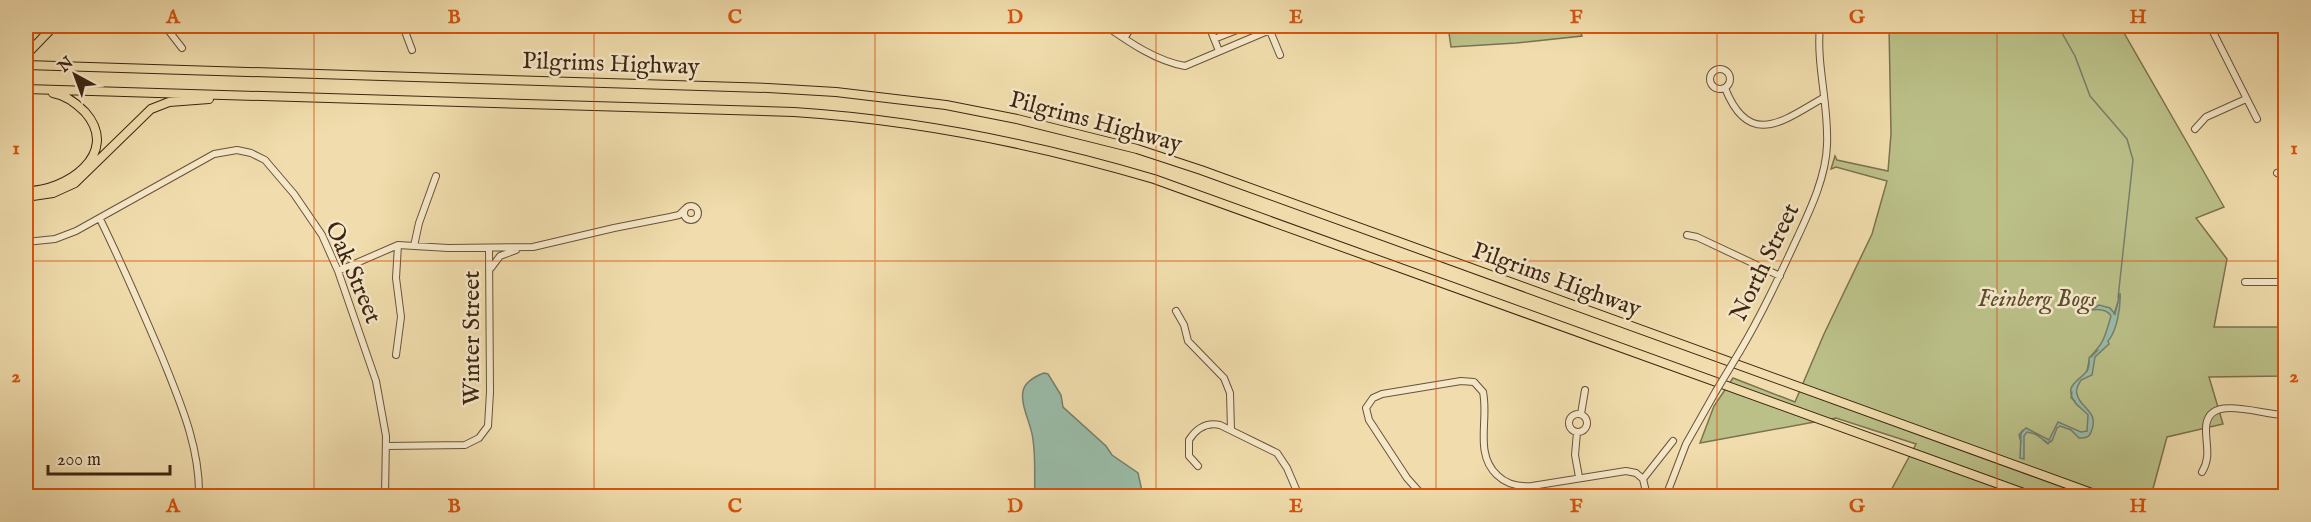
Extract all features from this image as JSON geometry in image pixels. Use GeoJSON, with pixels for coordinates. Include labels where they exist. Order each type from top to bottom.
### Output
{"type":"FeatureCollection","features":[{"type":"Feature","properties":{"kind":"highway","name":"Pilgrims Highway"},"geometry":{"type":"LineString","coordinates":[[26,64],[768,88],[900,99],[1017,119],[1137,149],[1201,170],[2100,496]]}},
{"type":"Feature","properties":{"kind":"highway","name":"Pilgrims Highway"},"geometry":{"type":"LineString","coordinates":[[26,90],[794,112],[841,115],[933,127],[1046,149],[1133,172],[1215,200],[2032,496]]}},
{"type":"Feature","properties":{"kind":"highway"},"geometry":{"type":"LineString","coordinates":[[26,90],[57,94],[70,100],[91,120],[96,138],[91,159],[76,175],[53,188],[26,191]]}},
{"type":"Feature","properties":{"kind":"highway"},"geometry":{"type":"LineString","coordinates":[[26,197],[53,194],[75,183],[139,118],[155,107],[180,101],[246,96]]}},
{"type":"Feature","properties":{"kind":"main road"},"geometry":{"type":"LineString","coordinates":[[26,55],[47,29],[54,26]]}},
{"type":"Feature","properties":{"kind":"street"},"geometry":{"type":"LineString","coordinates":[[165,26],[182,48]]}},
{"type":"Feature","properties":{"kind":"street"},"geometry":{"type":"LineString","coordinates":[[403,26],[412,51]]}},
{"type":"Feature","properties":{"kind":"street"},"geometry":{"type":"LineString","coordinates":[[1106,26],[1125,37],[1130,44],[1171,63],[1185,66],[1269,28],[1280,55]]}},
{"type":"Feature","properties":{"kind":"street"},"geometry":{"type":"LineString","coordinates":[[1125,37],[1132,26]]}},
{"type":"Feature","properties":{"kind":"street"},"geometry":{"type":"LineString","coordinates":[[1209,26],[1219,51]]}},
{"type":"Feature","properties":{"kind":"street"},"geometry":{"type":"LineString","coordinates":[[1214,39],[1247,26]]}},
{"type":"Feature","properties":{"kind":"street","name":"North Street"},"geometry":{"type":"LineString","coordinates":[[1666,496],[1686,444],[1780,276],[1809,212],[1824,162],[1827,137],[1819,45],[1820,26]]}},
{"type":"Feature","properties":{"kind":"street"},"geometry":{"type":"LineString","coordinates":[[2210,26],[2257,119]]}},
{"type":"Feature","properties":{"kind":"street"},"geometry":{"type":"LineString","coordinates":[[1725,88],[1732,103],[1743,117],[1769,125],[1780,123],[1823,98]]}},
{"type":"Feature","properties":{"kind":"street"},"geometry":{"type":"LineString","coordinates":[[2195,129],[2206,117],[2246,99]]}},
{"type":"Feature","properties":{"kind":"street","name":"Oak Street"},"geometry":{"type":"LineString","coordinates":[[26,242],[62,237],[100,219],[206,157],[227,150],[247,152],[269,164],[318,228],[338,271],[376,381],[386,446],[386,496]]}},
{"type":"Feature","properties":{"kind":"street"},"geometry":{"type":"LineString","coordinates":[[2277,173],[2286,178]]}},
{"type":"Feature","properties":{"kind":"street"},"geometry":{"type":"LineString","coordinates":[[414,246],[419,223],[436,176]]}},
{"type":"Feature","properties":{"kind":"street"},"geometry":{"type":"LineString","coordinates":[[338,271],[398,245],[521,248],[679,215],[692,206],[698,212],[694,220],[670,217]]}},
{"type":"Feature","properties":{"kind":"street"},"geometry":{"type":"LineString","coordinates":[[684,210],[683,214],[686,219]]}},
{"type":"Feature","properties":{"kind":"street"},"geometry":{"type":"LineString","coordinates":[[100,219],[145,317],[188,421],[200,478],[199,496]]}},
{"type":"Feature","properties":{"kind":"street"},"geometry":{"type":"LineString","coordinates":[[1687,235],[1698,237],[1780,276]]}},
{"type":"Feature","properties":{"kind":"street"},"geometry":{"type":"LineString","coordinates":[[396,355],[401,317],[396,278],[398,245]]}},
{"type":"Feature","properties":{"kind":"street","name":"Winter Street"},"geometry":{"type":"LineString","coordinates":[[386,446],[465,445],[479,438],[488,426],[489,248]]}},
{"type":"Feature","properties":{"kind":"street"},"geometry":{"type":"LineString","coordinates":[[490,271],[500,256],[521,248]]}},
{"type":"Feature","properties":{"kind":"street"},"geometry":{"type":"LineString","coordinates":[[2245,282],[2286,282]]}},
{"type":"Feature","properties":{"kind":"street"},"geometry":{"type":"LineString","coordinates":[[1176,311],[1184,325],[1188,341],[1227,382],[1231,402],[1232,430]]}},
{"type":"Feature","properties":{"kind":"street"},"geometry":{"type":"LineString","coordinates":[[1423,496],[1407,478],[1369,420],[1366,413],[1367,406],[1378,395],[1456,381],[1472,381],[1480,387],[1484,395],[1485,456],[1489,466],[1499,478],[1522,486],[1626,471],[1636,473],[1643,479],[1647,496]]}},
{"type":"Feature","properties":{"kind":"street"},"geometry":{"type":"LineString","coordinates":[[1581,414],[1585,390]]}},
{"type":"Feature","properties":{"kind":"street"},"geometry":{"type":"LineString","coordinates":[[2202,472],[2209,456],[2206,422],[2212,411],[2231,408],[2286,415]]}},
{"type":"Feature","properties":{"kind":"street"},"geometry":{"type":"LineString","coordinates":[[1575,414],[1581,414],[1586,418],[1587,424],[1583,431],[1571,430],[1569,421],[1575,414]]}},
{"type":"Feature","properties":{"kind":"street"},"geometry":{"type":"LineString","coordinates":[[1198,466],[1191,460],[1187,446],[1193,434],[1202,427],[1214,424],[1232,430],[1277,453],[1287,468],[1299,496]]}},
{"type":"Feature","properties":{"kind":"street"},"geometry":{"type":"LineString","coordinates":[[1577,432],[1575,455],[1579,477]]}},
{"type":"Feature","properties":{"kind":"street"},"geometry":{"type":"LineString","coordinates":[[1643,479],[1673,441]]}},
{"type":"Feature","properties":{"kind":"green space"},"geometry":{"type":"Polygon","coordinates":[[[1448,26],[1578,26],[1582,36],[1451,47],[1448,26]]]}},
{"type":"Feature","properties":{"kind":"green space","name":"Feinberg Bogs"},"geometry":{"type":"Polygon","coordinates":[[[1889,26],[2120,26],[2224,207],[2196,218],[2227,259],[2214,327],[2285,327],[2285,376],[2209,377],[2223,424],[2167,437],[2151,496],[1888,496],[1916,444],[1836,418],[1700,443],[1714,406],[1733,378],[1795,402],[1824,334],[1872,234],[1887,181],[1836,167],[1831,169],[1835,156],[1837,160],[1888,171],[1891,134],[1889,26]]]}},
{"type":"Feature","properties":{"kind":"shaded area"},"geometry":{"type":"Polygon","coordinates":[[[2120,293],[2118,318],[2108,341],[2109,344],[2095,357],[2092,375],[2081,380],[2077,388],[2079,399],[2093,419],[2090,434],[2079,438],[2071,430],[2060,426],[2052,441],[2048,443],[2035,434],[2027,432],[2024,436],[2024,459],[2020,458],[2021,433],[2026,428],[2049,440],[2058,422],[2081,432],[2087,431],[2088,415],[2074,401],[2071,391],[2074,384],[2087,370],[2089,358],[2103,339],[2111,316],[2105,311],[2091,310],[2099,305],[2110,308],[2115,314],[2120,293]]]}},
{"type":"Feature","properties":{"kind":"shaded area"},"geometry":{"type":"Polygon","coordinates":[[[1044,373],[1048,374],[1061,395],[1063,407],[1106,446],[1112,455],[1138,473],[1142,491],[1147,496],[1035,496],[1034,447],[1023,391],[1028,382],[1044,373]]]}},
{"type":"Feature","properties":{"kind":"waterway"},"geometry":{"type":"LineString","coordinates":[[2058,26],[2075,56],[2090,96],[2127,139],[2133,160],[2118,298]]}},
{"type":"Feature","properties":{"kind":"waterway"},"geometry":{"type":"LineString","coordinates":[[2114,314],[2118,302]]}},
{"type":"Feature","properties":{"kind":"waterway"},"geometry":{"type":"LineString","coordinates":[[2091,357],[2098,350]]}},
{"type":"Feature","properties":{"kind":"waterway"},"geometry":{"type":"LineString","coordinates":[[2087,371],[2089,361]]}},
{"type":"Feature","properties":{"kind":"waterway"},"geometry":{"type":"LineString","coordinates":[[2072,392],[2071,398],[2075,401]]}},
{"type":"Feature","properties":{"kind":"waterway"},"geometry":{"type":"LineString","coordinates":[[2021,442],[2019,435],[2023,430]]}},
{"type":"Feature","properties":{"kind":"waterway"},"geometry":{"type":"LineString","coordinates":[[2043,440],[2048,444],[2050,441]]}}]}
